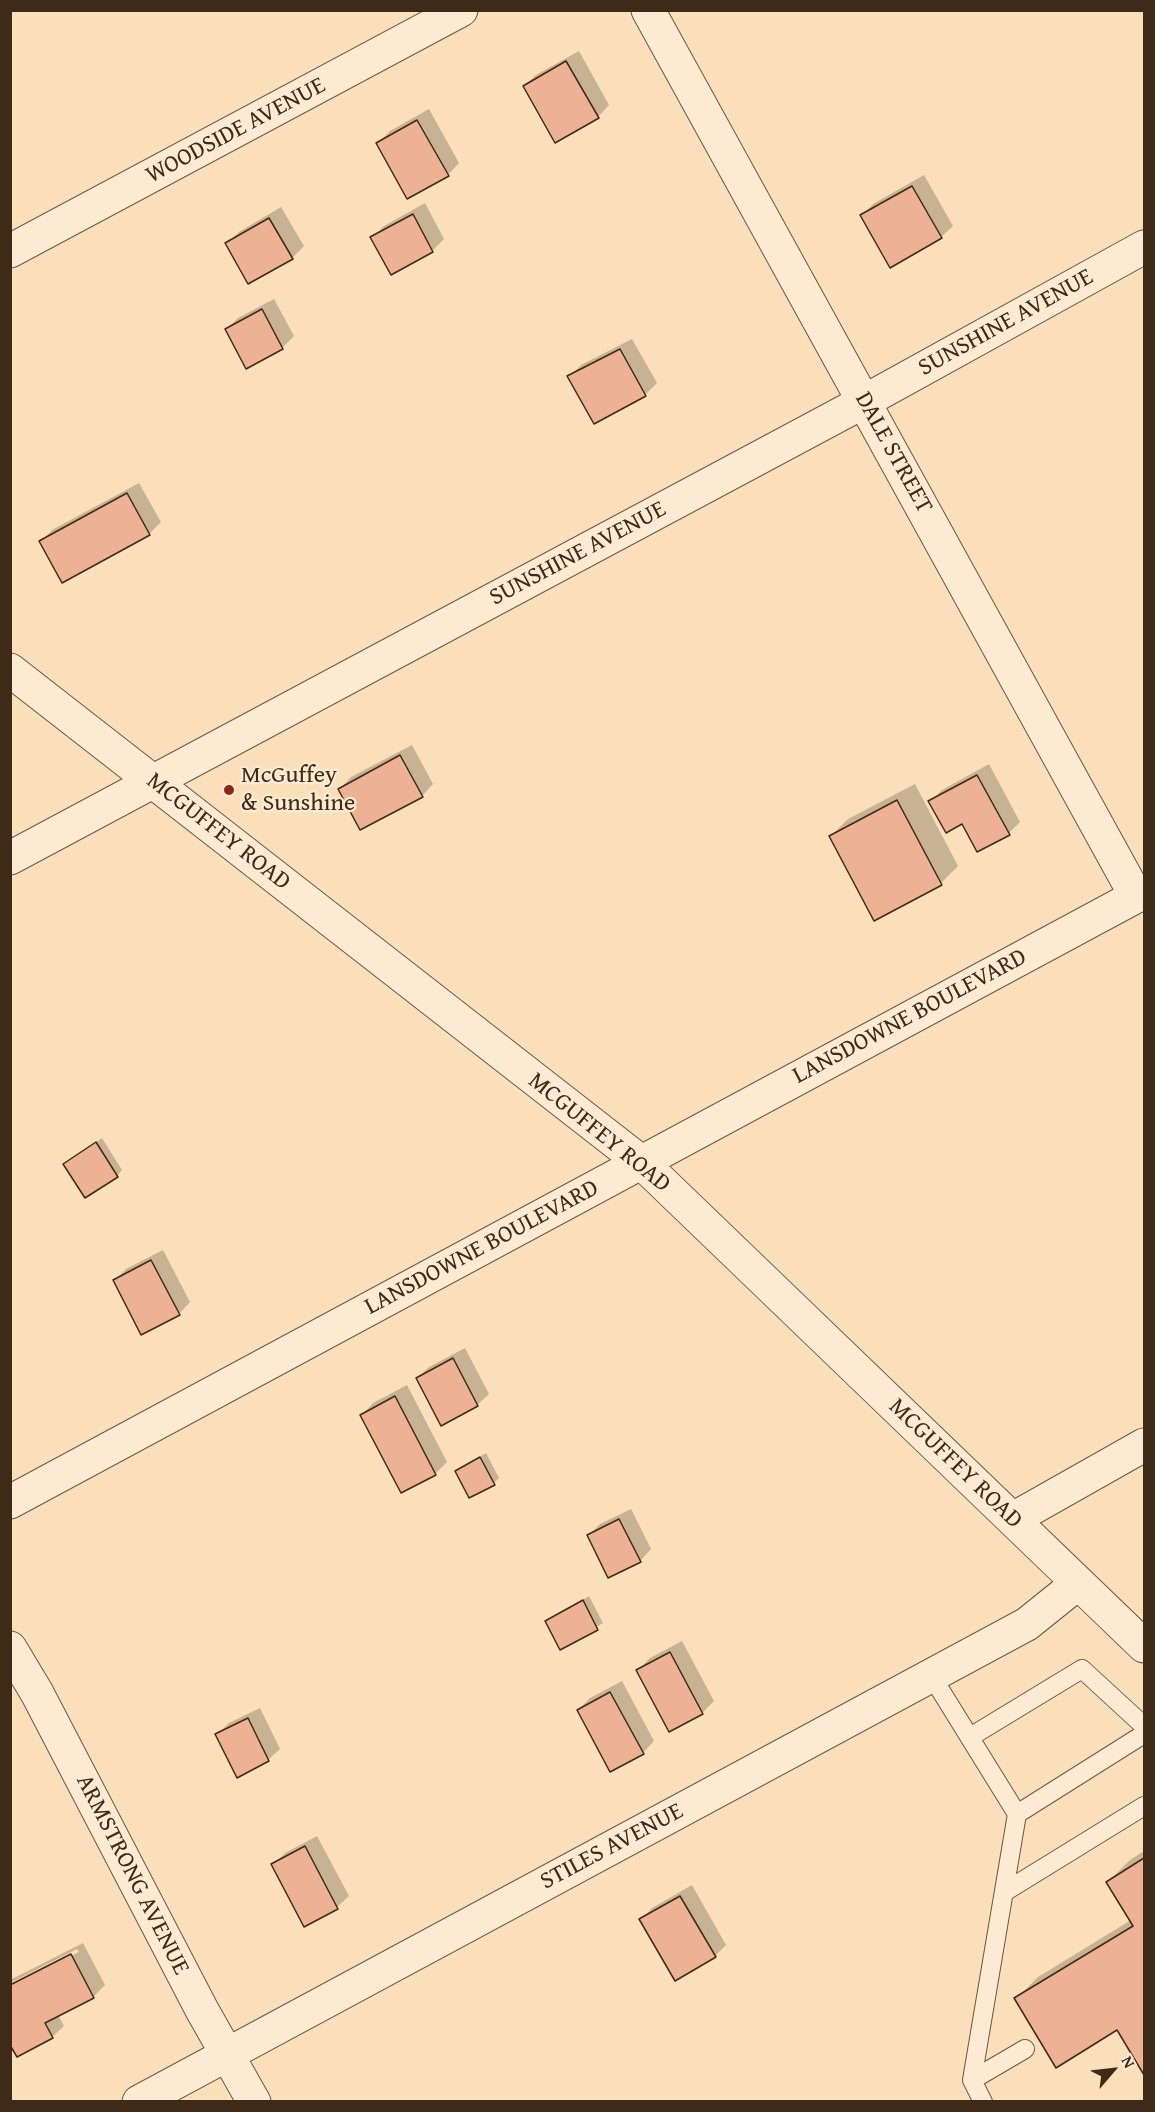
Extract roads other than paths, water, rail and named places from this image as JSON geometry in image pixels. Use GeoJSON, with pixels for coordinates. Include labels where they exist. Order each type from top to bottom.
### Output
{"type":"FeatureCollection","features":[{"type":"Feature","properties":{"kind":"street","name":"WOODSIDE AVENUE"},"geometry":{"type":"LineString","coordinates":[[10,251],[462,10]]}},
{"type":"Feature","properties":{"kind":"street","name":"DALE STREET"},"geometry":{"type":"LineString","coordinates":[[648,10],[1140,894]]}},
{"type":"Feature","properties":{"kind":"street","name":"SUNSHINE AVENUE"},"geometry":{"type":"LineString","coordinates":[[10,858],[865,401],[1144,247]]}},
{"type":"Feature","properties":{"kind":"street","name":"MCGUFFEY ROAD"},"geometry":{"type":"LineString","coordinates":[[10,670],[640,1162],[1144,1646]]}},
{"type":"Feature","properties":{"kind":"street","name":"LANSDOWNE BOULEVARD"},"geometry":{"type":"LineString","coordinates":[[10,1502],[1140,894]]}},
{"type":"Feature","properties":{"kind":"street"},"geometry":{"type":"LineString","coordinates":[[1013,1519],[1144,1445]]}},
{"type":"Feature","properties":{"kind":"street","name":"STILES AVENUE"},"geometry":{"type":"LineString","coordinates":[[139,2102],[1026,1624],[1078,1583]]}},
{"type":"Feature","properties":{"kind":"street","name":"ARMSTRONG AVENUE"},"geometry":{"type":"LineString","coordinates":[[10,1648],[37,1693],[202,2010],[254,2102]]}},
{"type":"Feature","properties":{"kind":"lane"},"geometry":{"type":"LineString","coordinates":[[970,1737],[1082,1669],[1144,1726]]}},
{"type":"Feature","properties":{"kind":"lane"},"geometry":{"type":"LineString","coordinates":[[932,1675],[1017,1814],[1006,1891],[972,2080],[983,2102]]}},
{"type":"Feature","properties":{"kind":"lane"},"geometry":{"type":"LineString","coordinates":[[1017,1814],[1144,1734]]}},
{"type":"Feature","properties":{"kind":"lane"},"geometry":{"type":"LineString","coordinates":[[1006,1891],[1144,1806]]}},
{"type":"Feature","properties":{"kind":"lane"},"geometry":{"type":"LineString","coordinates":[[972,2080],[1025,2049]]}},
{"type":"Feature","properties":{"kind":"place","name":"McGuffey & Sunshine"},"geometry":{"type":"Point","coordinates":[229,790]}}]}
